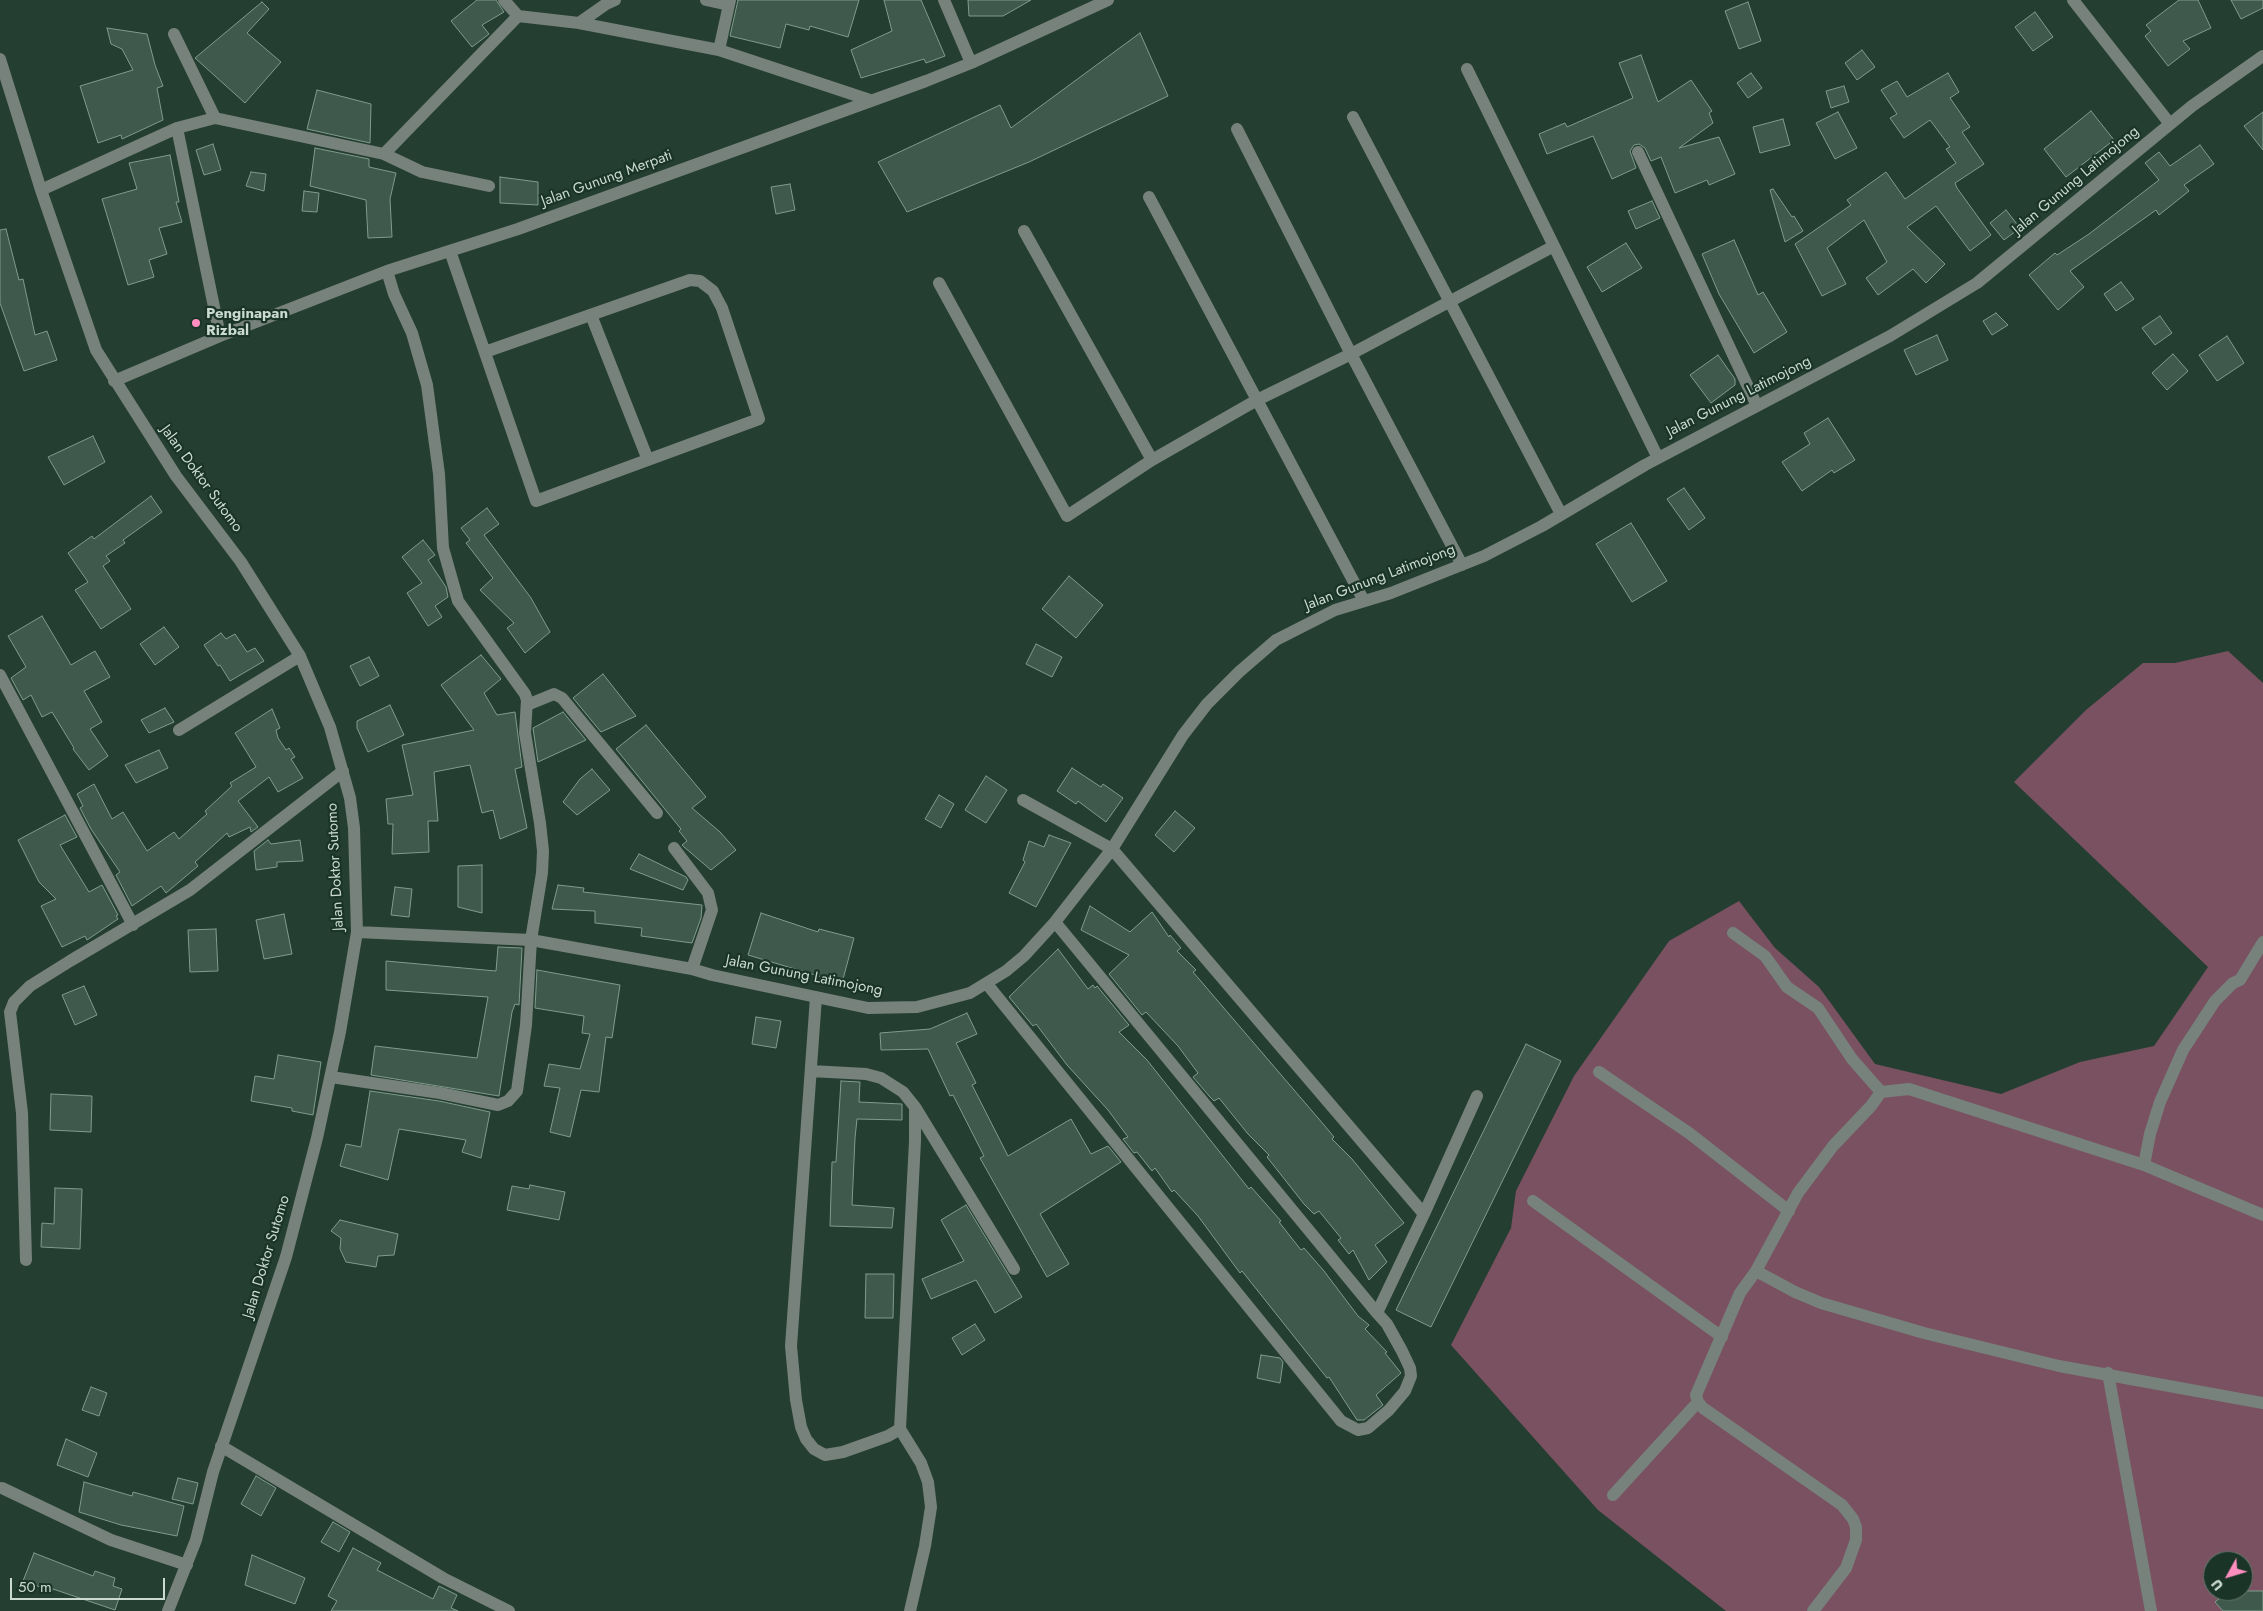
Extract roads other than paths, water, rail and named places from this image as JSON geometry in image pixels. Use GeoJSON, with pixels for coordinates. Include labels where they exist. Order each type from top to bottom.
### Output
{"type":"FeatureCollection","features":[{"type":"Feature","properties":{"kind":"street"},"geometry":{"type":"LineString","coordinates":[[504,0],[518,16],[579,23],[719,50],[870,100]]}},
{"type":"Feature","properties":{"kind":"street"},"geometry":{"type":"LineString","coordinates":[[579,23],[615,0]]}},
{"type":"Feature","properties":{"kind":"street"},"geometry":{"type":"LineString","coordinates":[[706,0],[729,3],[719,50]]}},
{"type":"Feature","properties":{"kind":"street"},"geometry":{"type":"LineString","coordinates":[[944,0],[971,63]]}},
{"type":"Feature","properties":{"kind":"street","name":"Jalan Gunung Merpati"},"geometry":{"type":"LineString","coordinates":[[114,381],[220,336],[387,271],[518,229],[971,63],[1108,0]]}},
{"type":"Feature","properties":{"kind":"street"},"geometry":{"type":"LineString","coordinates":[[2073,0],[2170,124]]}},
{"type":"Feature","properties":{"kind":"street"},"geometry":{"type":"LineString","coordinates":[[384,154],[518,16]]}},
{"type":"Feature","properties":{"kind":"street"},"geometry":{"type":"LineString","coordinates":[[174,34],[215,118]]}},
{"type":"Feature","properties":{"kind":"street","name":"Jalan Gunung Latimojong"},"geometry":{"type":"LineString","coordinates":[[357,932],[531,940],[692,969],[868,1008],[894,1009],[917,1007],[955,998],[987,984],[1024,956],[1055,922],[1112,849],[1183,734],[1207,704],[1239,672],[1276,640],[1335,610],[1391,593],[1506,545],[1658,458],[1890,336],[1977,283],[2192,106],[2263,56]]}},
{"type":"Feature","properties":{"kind":"street","name":"Jalan Doktor Sutomo"},"geometry":{"type":"LineString","coordinates":[[0,59],[41,190],[96,350],[176,476],[241,562],[300,656],[330,727],[343,771],[354,828],[357,932],[352,970],[331,1077],[286,1257],[221,1446],[187,1565],[168,1611]]}},
{"type":"Feature","properties":{"kind":"street"},"geometry":{"type":"LineString","coordinates":[[1467,69],[1658,458]]}},
{"type":"Feature","properties":{"kind":"street"},"geometry":{"type":"LineString","coordinates":[[1353,117],[1561,514]]}},
{"type":"Feature","properties":{"kind":"street"},"geometry":{"type":"LineString","coordinates":[[41,190],[177,128],[215,118],[384,154],[422,172],[489,186]]}},
{"type":"Feature","properties":{"kind":"street"},"geometry":{"type":"LineString","coordinates":[[177,128],[220,336]]}},
{"type":"Feature","properties":{"kind":"street"},"geometry":{"type":"LineString","coordinates":[[1237,129],[1350,354],[1462,564]]}},
{"type":"Feature","properties":{"kind":"street"},"geometry":{"type":"LineString","coordinates":[[1638,152],[1757,406]]}},
{"type":"Feature","properties":{"kind":"street"},"geometry":{"type":"LineString","coordinates":[[1149,197],[1364,601]]}},
{"type":"Feature","properties":{"kind":"street"},"geometry":{"type":"LineString","coordinates":[[1024,231],[1152,460]]}},
{"type":"Feature","properties":{"kind":"street"},"geometry":{"type":"LineString","coordinates":[[939,283],[1067,516],[1152,460],[1257,400],[1350,354],[1554,246]]}},
{"type":"Feature","properties":{"kind":"street"},"geometry":{"type":"LineString","coordinates":[[450,251],[536,501],[759,419],[722,308],[712,290],[700,281],[690,280],[485,352]]}},
{"type":"Feature","properties":{"kind":"street"},"geometry":{"type":"LineString","coordinates":[[331,1077],[440,1093],[498,1105],[508,1101],[517,1091],[526,1025],[531,940],[542,873],[543,850],[535,787],[525,733],[527,705],[525,694],[458,601],[443,548],[438,474],[427,385],[412,332],[394,294],[387,271]]}},
{"type":"Feature","properties":{"kind":"street"},"geometry":{"type":"LineString","coordinates":[[591,315],[648,460]]}},
{"type":"Feature","properties":{"kind":"street"},"geometry":{"type":"LineString","coordinates":[[179,730],[300,656]]}},
{"type":"Feature","properties":{"kind":"street"},"geometry":{"type":"LineString","coordinates":[[0,675],[133,925]]}},
{"type":"Feature","properties":{"kind":"street"},"geometry":{"type":"LineString","coordinates":[[527,705],[554,694],[562,698],[657,813]]}},
{"type":"Feature","properties":{"kind":"street"},"geometry":{"type":"LineString","coordinates":[[26,1260],[22,1114],[10,1012],[14,1002],[30,986],[190,890],[343,771]]}},
{"type":"Feature","properties":{"kind":"street"},"geometry":{"type":"LineString","coordinates":[[1023,800],[1112,849],[1424,1214]]}},
{"type":"Feature","properties":{"kind":"street"},"geometry":{"type":"LineString","coordinates":[[674,848],[708,893],[712,910],[692,969]]}},
{"type":"Feature","properties":{"kind":"street"},"geometry":{"type":"LineString","coordinates":[[987,984],[1340,1421],[1358,1430],[1368,1428],[1390,1410],[1405,1391],[1410,1376],[1410,1368],[1387,1324],[1055,922]]}},
{"type":"Feature","properties":{"kind":"street"},"geometry":{"type":"LineString","coordinates":[[1733,933],[1765,956],[1787,987],[1818,1008],[1852,1059],[1881,1092]]}},
{"type":"Feature","properties":{"kind":"street"},"geometry":{"type":"LineString","coordinates":[[2144,1165],[2150,1134],[2160,1102],[2183,1050],[2214,1001],[2233,983],[2240,980],[2263,942]]}},
{"type":"Feature","properties":{"kind":"street"},"geometry":{"type":"LineString","coordinates":[[816,997],[791,1346],[796,1400],[801,1427],[806,1439],[814,1448],[825,1455],[843,1452],[900,1430]]}},
{"type":"Feature","properties":{"kind":"street"},"geometry":{"type":"LineString","coordinates":[[811,1071],[866,1074],[881,1078],[903,1092],[915,1108],[1014,1270]]}},
{"type":"Feature","properties":{"kind":"street"},"geometry":{"type":"LineString","coordinates":[[1599,1072],[1689,1133],[1789,1211]]}},
{"type":"Feature","properties":{"kind":"street"},"geometry":{"type":"LineString","coordinates":[[1813,1611],[1846,1568],[1856,1540],[1856,1527],[1853,1519],[1842,1505],[1727,1425],[1698,1402],[1696,1396],[1740,1293],[1756,1271],[1798,1193],[1833,1146],[1871,1106],[1881,1092],[1910,1089],[2144,1165],[2263,1215]]}},
{"type":"Feature","properties":{"kind":"street"},"geometry":{"type":"LineString","coordinates":[[1377,1313],[1477,1096]]}},
{"type":"Feature","properties":{"kind":"street"},"geometry":{"type":"LineString","coordinates":[[910,1611],[925,1546],[931,1507],[928,1482],[921,1464],[900,1430],[915,1141],[915,1108]]}},
{"type":"Feature","properties":{"kind":"street"},"geometry":{"type":"LineString","coordinates":[[1533,1201],[1722,1337]]}},
{"type":"Feature","properties":{"kind":"street"},"geometry":{"type":"LineString","coordinates":[[1756,1271],[1795,1292],[1858,1315],[2059,1366],[2108,1373],[2263,1403]]}},
{"type":"Feature","properties":{"kind":"street"},"geometry":{"type":"LineString","coordinates":[[2108,1373],[2151,1611]]}},
{"type":"Feature","properties":{"kind":"street"},"geometry":{"type":"LineString","coordinates":[[1613,1495],[1698,1402]]}},
{"type":"Feature","properties":{"kind":"street"},"geometry":{"type":"LineString","coordinates":[[221,1446],[443,1578],[509,1611]]}},
{"type":"Feature","properties":{"kind":"street"},"geometry":{"type":"LineString","coordinates":[[2,1488],[111,1540],[187,1565]]}},
{"type":"Feature","properties":{"kind":"place","name":"Penginapan Rizbal"},"geometry":{"type":"Point","coordinates":[196,323]}}]}
